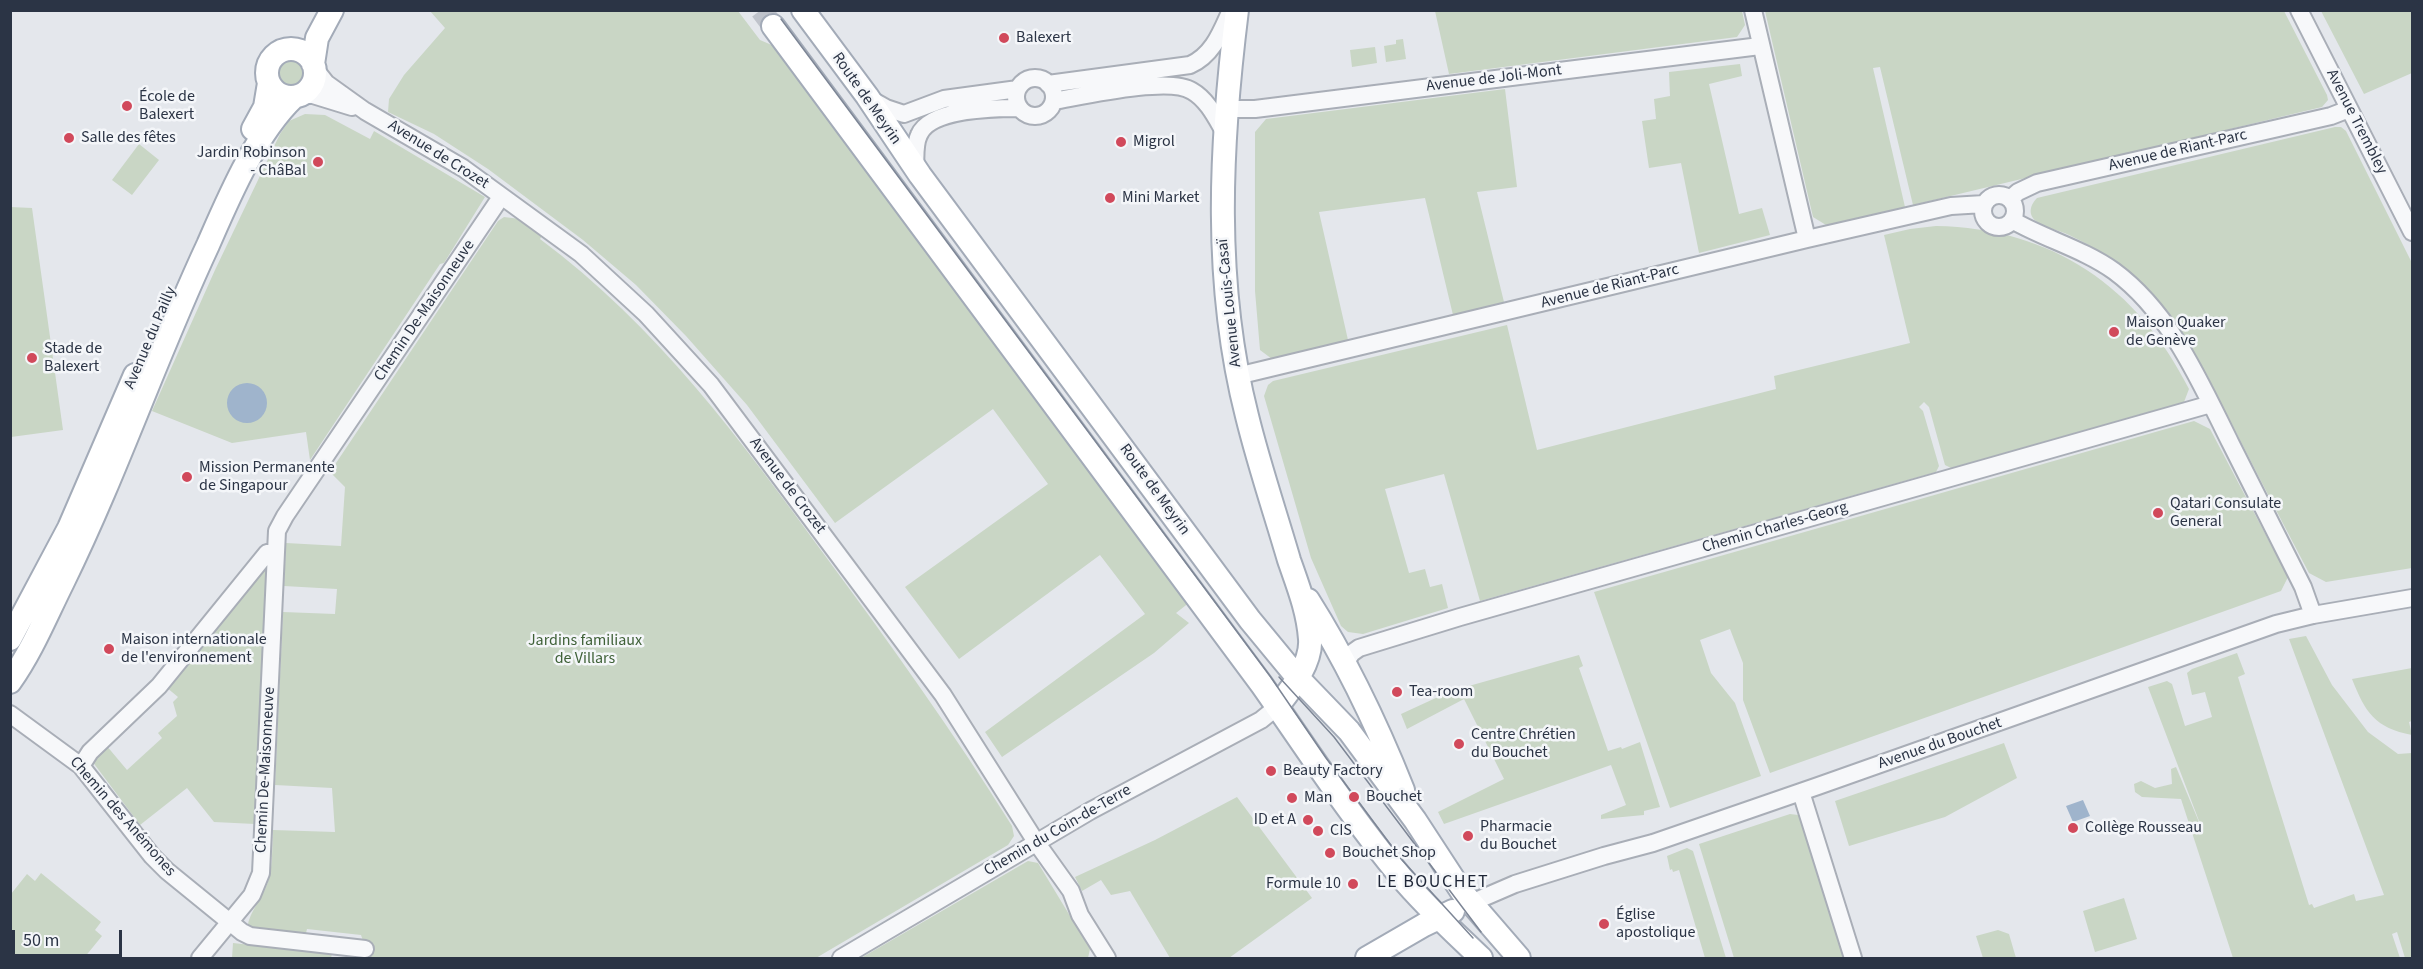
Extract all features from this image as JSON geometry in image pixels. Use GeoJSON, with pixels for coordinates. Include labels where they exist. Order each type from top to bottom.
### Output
{"type":"FeatureCollection","features":[{"type":"Feature","properties":{"kind":"main road"},"geometry":{"type":"LineString","coordinates":[[292,49],[308,30],[317,10]]}},
{"type":"Feature","properties":{"kind":"main road"},"geometry":{"type":"LineString","coordinates":[[314,66],[305,53],[292,49],[276,53],[270,59],[267,75],[269,83],[279,94],[297,96],[312,85],[317,38],[332,10]]}},
{"type":"Feature","properties":{"kind":"main road","name":"Route de Meyrin"},"geometry":{"type":"LineString","coordinates":[[803,10],[867,96],[915,168],[1250,620],[1296,679],[1343,724],[1415,820],[1471,903],[1519,958]]}},
{"type":"Feature","properties":{"kind":"main road","name":"Avenue Louis-Casaï"},"geometry":{"type":"LineString","coordinates":[[1237,10],[1222,191],[1227,301],[1238,376],[1264,482],[1299,586],[1310,639],[1307,657],[1296,679],[1277,707]]}},
{"type":"Feature","properties":{"kind":"main road","name":"Route de Meyrin"},"geometry":{"type":"LineString","coordinates":[[772,26],[1277,707],[1297,738],[1389,862],[1481,958]]}},
{"type":"Feature","properties":{"kind":"main road","name":"Avenue du Pailly"},"geometry":{"type":"LineString","coordinates":[[10,639],[81,502],[164,307],[208,211],[265,107],[269,83]]}},
{"type":"Feature","properties":{"kind":"main road","name":"Avenue du Pailly"},"geometry":{"type":"LineString","coordinates":[[10,682],[31,650],[62,584],[127,436],[191,281],[232,192],[271,122],[297,96]]}},
{"type":"Feature","properties":{"kind":"main road","name":"Avenue du Pailly"},"geometry":{"type":"LineString","coordinates":[[10,662],[62,584]]}},
{"type":"Feature","properties":{"kind":"main road","name":"Avenue Louis-Casaï"},"geometry":{"type":"LineString","coordinates":[[1299,586],[1345,663],[1387,751],[1415,820]]}},
{"type":"Feature","properties":{"kind":"main road","name":"Avenue du Pailly"},"geometry":{"type":"LineString","coordinates":[[10,629],[34,593]]}},
{"type":"Feature","properties":{"kind":"main road"},"geometry":{"type":"LineString","coordinates":[[1367,958],[1440,917],[1471,903]]}},
{"type":"Feature","properties":{"kind":"street"},"geometry":{"type":"LineString","coordinates":[[1048,84],[1190,65],[1201,60],[1214,46],[1231,10]]}},
{"type":"Feature","properties":{"kind":"street"},"geometry":{"type":"LineString","coordinates":[[1753,10],[1807,239]]}},
{"type":"Feature","properties":{"kind":"street","name":"Avenue Trembley"},"geometry":{"type":"LineString","coordinates":[[2300,10],[2412,232]]}},
{"type":"Feature","properties":{"kind":"street","name":"Avenue de Joli-Mont"},"geometry":{"type":"LineString","coordinates":[[1227,109],[1256,110],[1760,46]]}},
{"type":"Feature","properties":{"kind":"street","name":"Avenue de Crozet"},"geometry":{"type":"LineString","coordinates":[[314,66],[326,83],[365,111],[489,185],[501,197],[581,254],[646,314],[711,385],[944,695],[1036,842],[1071,891],[1080,915],[1107,958]]}},
{"type":"Feature","properties":{"kind":"street"},"geometry":{"type":"LineString","coordinates":[[867,96],[886,108],[904,114],[944,99],[1018,89],[1029,79],[1040,79],[1048,84],[1054,93],[1054,101],[1050,109],[1040,116],[1027,115],[1019,108],[1016,98],[1018,89]]}},
{"type":"Feature","properties":{"kind":"street"},"geometry":{"type":"LineString","coordinates":[[1054,101],[1149,86],[1183,86],[1200,98],[1226,135]]}},
{"type":"Feature","properties":{"kind":"street","name":"Avenue de Crozet"},"geometry":{"type":"LineString","coordinates":[[297,96],[330,99],[365,111]]}},
{"type":"Feature","properties":{"kind":"street"},"geometry":{"type":"LineString","coordinates":[[915,168],[918,138],[923,128],[933,120],[988,109],[1019,108]]}},
{"type":"Feature","properties":{"kind":"street","name":"Avenue de Riant-Parc"},"geometry":{"type":"LineString","coordinates":[[2010,199],[2037,183],[2349,110]]}},
{"type":"Feature","properties":{"kind":"street"},"geometry":{"type":"LineString","coordinates":[[1998,194],[2010,199],[2015,211],[2012,220],[2002,227],[1991,225],[1984,218],[1984,204],[1988,198],[1998,194]]}},
{"type":"Feature","properties":{"kind":"street","name":"Chemin De-Maisonneuve"},"geometry":{"type":"LineString","coordinates":[[200,958],[252,895],[261,873],[278,531],[285,516],[501,197]]}},
{"type":"Feature","properties":{"kind":"street","name":"Avenue de Riant-Parc"},"geometry":{"type":"LineString","coordinates":[[1238,376],[1807,239],[1952,206],[1984,204]]}},
{"type":"Feature","properties":{"kind":"street"},"geometry":{"type":"LineString","coordinates":[[2012,220],[2028,230],[2084,253],[2115,272],[2155,310],[2182,348],[2303,587],[2313,615]]}},
{"type":"Feature","properties":{"kind":"street","name":"Chemin Charles-Georg"},"geometry":{"type":"LineString","coordinates":[[1345,663],[1359,648],[1460,617],[2211,404]]}},
{"type":"Feature","properties":{"kind":"street"},"geometry":{"type":"LineString","coordinates":[[81,766],[90,752],[159,686],[267,553],[276,552]]}},
{"type":"Feature","properties":{"kind":"street","name":"Avenue du Bouchet"},"geometry":{"type":"LineString","coordinates":[[1471,903],[1515,884],[1653,843],[2226,641],[2313,615],[2412,598]]}},
{"type":"Feature","properties":{"kind":"street","name":"Chemin du Coin-de-Terre"},"geometry":{"type":"LineString","coordinates":[[841,958],[1036,842],[1262,720],[1277,707]]}},
{"type":"Feature","properties":{"kind":"street","name":"Chemin des Anémones"},"geometry":{"type":"LineString","coordinates":[[10,714],[81,766],[167,872],[230,924],[250,936],[365,950]]}},
{"type":"Feature","properties":{"kind":"street"},"geometry":{"type":"LineString","coordinates":[[1801,792],[1853,958]]}},
{"type":"Feature","properties":{"kind":"green space"},"geometry":{"type":"Polygon","coordinates":[[[430,11],[738,11],[760,40],[781,49],[1190,602],[1176,613],[1189,623],[1154,653],[1002,757],[985,732],[1145,614],[1100,555],[959,659],[905,587],[1048,484],[993,409],[835,523],[747,405],[686,336],[636,285],[583,240],[488,169],[434,134],[388,112],[389,99],[404,75],[445,28],[430,11]]]}},
{"type":"Feature","properties":{"kind":"green space"},"geometry":{"type":"Polygon","coordinates":[[[1435,11],[1742,11],[1745,25],[1737,37],[1449,74],[1435,11]]]}},
{"type":"Feature","properties":{"kind":"green space"},"geometry":{"type":"Polygon","coordinates":[[[1765,11],[2284,11],[2328,100],[2322,107],[1913,205],[1880,67],[1873,68],[1905,207],[1826,225],[1813,217],[1765,11]]]}},
{"type":"Feature","properties":{"kind":"green space"},"geometry":{"type":"Polygon","coordinates":[[[2321,11],[2412,11],[2412,73],[2364,94],[2321,11]]]}},
{"type":"Feature","properties":{"kind":"green space"},"geometry":{"type":"Polygon","coordinates":[[[1403,39],[1406,59],[1386,62],[1384,46],[1396,44],[1396,40],[1403,39]]]}},
{"type":"Feature","properties":{"kind":"green space"},"geometry":{"type":"Polygon","coordinates":[[[1375,47],[1377,63],[1352,67],[1350,50],[1375,47]]]}},
{"type":"Feature","properties":{"kind":"green space"},"geometry":{"type":"Polygon","coordinates":[[[290,59],[300,63],[304,73],[300,83],[290,87],[280,83],[276,73],[280,63],[290,59]]]}},
{"type":"Feature","properties":{"kind":"green space"},"geometry":{"type":"Polygon","coordinates":[[[1740,64],[1742,76],[1709,84],[1739,214],[1762,208],[1770,235],[1699,253],[1681,163],[1649,168],[1642,121],[1656,119],[1654,99],[1670,96],[1669,72],[1740,64]]]}},
{"type":"Feature","properties":{"kind":"green space"},"geometry":{"type":"Polygon","coordinates":[[[1505,89],[1517,187],[1477,192],[1504,302],[1453,315],[1425,198],[1319,212],[1348,340],[1272,359],[1260,350],[1255,291],[1255,132],[1266,119],[1505,89]]]}},
{"type":"Feature","properties":{"kind":"green space"},"geometry":{"type":"Polygon","coordinates":[[[305,114],[325,115],[370,139],[374,131],[485,197],[444,263],[440,264],[310,460],[306,432],[232,443],[152,411],[215,270],[280,134],[289,121],[305,114]]]}},
{"type":"Feature","properties":{"kind":"green space"},"geometry":{"type":"Polygon","coordinates":[[[2341,127],[2346,131],[2412,263],[2412,568],[2326,582],[2309,573],[2196,355],[2157,299],[2116,262],[2079,240],[2040,223],[2033,218],[2031,212],[2037,198],[2341,127]]]}},
{"type":"Feature","properties":{"kind":"green space"},"geometry":{"type":"Polygon","coordinates":[[[139,144],[159,160],[132,195],[112,180],[139,144]]]}},
{"type":"Feature","properties":{"kind":"green space","name":"Stade de Balexert"},"geometry":{"type":"Polygon","coordinates":[[[10,207],[32,208],[63,430],[11,437],[10,207]]]}},
{"type":"Feature","properties":{"kind":"green space","name":"Jardins familiaux de Villars"},"geometry":{"type":"Polygon","coordinates":[[[504,217],[520,219],[543,234],[540,239],[583,273],[660,347],[729,428],[874,623],[968,757],[1012,826],[1014,836],[1008,845],[816,958],[369,958],[361,935],[307,929],[306,933],[252,929],[248,926],[269,878],[273,830],[335,832],[332,788],[275,785],[283,612],[335,614],[337,589],[284,586],[286,543],[341,546],[345,487],[330,472],[498,221],[504,217]]]}},
{"type":"Feature","properties":{"kind":"green space"},"geometry":{"type":"Polygon","coordinates":[[[1936,226],[1978,229],[2017,238],[2054,252],[2087,270],[2117,293],[2144,321],[2168,353],[2189,389],[2184,402],[1951,468],[1945,465],[1929,407],[1924,402],[1919,407],[1923,411],[1939,466],[1936,472],[1480,601],[1444,474],[1385,489],[1409,573],[1425,569],[1430,587],[1442,584],[1448,608],[1363,634],[1348,632],[1341,626],[1311,558],[1264,396],[1268,385],[1273,381],[1507,325],[1537,450],[1776,389],[1774,376],[1910,343],[1884,235],[1936,226]]]}},
{"type":"Feature","properties":{"kind":"green space"},"geometry":{"type":"Polygon","coordinates":[[[2194,421],[2210,429],[2288,577],[2281,591],[1770,773],[1743,700],[1743,663],[1730,629],[1700,640],[1711,673],[1735,703],[1761,776],[1670,808],[1594,592],[2194,421]]]}},
{"type":"Feature","properties":{"kind":"green space"},"geometry":{"type":"Polygon","coordinates":[[[261,569],[267,572],[255,824],[214,822],[187,788],[140,825],[92,761],[106,745],[127,770],[162,738],[158,733],[177,716],[173,702],[178,697],[166,687],[261,569]]]}},
{"type":"Feature","properties":{"kind":"green space"},"geometry":{"type":"Polygon","coordinates":[[[2306,636],[2332,685],[2368,732],[2398,754],[2412,753],[2412,958],[2405,958],[2397,932],[2392,934],[2400,958],[2233,958],[2181,799],[2142,797],[2135,792],[2134,784],[2141,781],[2155,788],[2172,784],[2171,769],[2176,767],[2204,834],[2148,687],[2167,681],[2172,684],[2185,726],[2212,717],[2205,692],[2192,695],[2187,673],[2192,669],[2237,653],[2245,674],[2238,677],[2309,905],[2312,904],[2314,908],[2354,894],[2356,901],[2384,895],[2289,639],[2306,636]]]}},
{"type":"Feature","properties":{"kind":"green space"},"geometry":{"type":"Polygon","coordinates":[[[1579,655],[1583,666],[1579,668],[1608,751],[1621,747],[1622,749],[1640,742],[1660,807],[1644,811],[1644,815],[1601,819],[1601,815],[1626,805],[1611,765],[1444,824],[1438,812],[1504,779],[1464,699],[1407,729],[1401,714],[1451,691],[1579,655]]]}},
{"type":"Feature","properties":{"kind":"green space"},"geometry":{"type":"Polygon","coordinates":[[[2412,668],[2412,721],[2409,722],[2412,735],[2389,728],[2373,717],[2362,701],[2352,679],[2412,668]]]}},
{"type":"Feature","properties":{"kind":"green space"},"geometry":{"type":"Polygon","coordinates":[[[2004,743],[2017,778],[1945,817],[1849,846],[1835,801],[2004,743]]]}},
{"type":"Feature","properties":{"kind":"green space"},"geometry":{"type":"Polygon","coordinates":[[[1237,797],[1312,898],[1229,958],[1170,958],[1130,891],[1111,895],[1101,880],[1082,891],[1075,877],[1155,840],[1237,797]]]}},
{"type":"Feature","properties":{"kind":"green space"},"geometry":{"type":"Polygon","coordinates":[[[1790,814],[1798,815],[1803,821],[1844,958],[1734,958],[1699,844],[1790,814]]]}},
{"type":"Feature","properties":{"kind":"green space"},"geometry":{"type":"Polygon","coordinates":[[[1687,848],[1693,851],[1726,958],[1705,958],[1679,870],[1673,872],[1672,869],[1670,870],[1667,856],[1687,848]]]}},
{"type":"Feature","properties":{"kind":"green space"},"geometry":{"type":"Polygon","coordinates":[[[1028,861],[1038,863],[1090,949],[1088,958],[861,958],[1028,861]]]}},
{"type":"Feature","properties":{"kind":"green space"},"geometry":{"type":"Polygon","coordinates":[[[41,873],[101,922],[95,930],[102,936],[84,958],[11,958],[11,894],[27,874],[35,881],[41,873]]]}},
{"type":"Feature","properties":{"kind":"green space"},"geometry":{"type":"Polygon","coordinates":[[[2124,898],[2137,939],[2095,952],[2083,911],[2124,898]]]}},
{"type":"Feature","properties":{"kind":"green space"},"geometry":{"type":"Polygon","coordinates":[[[1998,930],[2009,934],[2016,958],[1983,958],[1976,936],[1998,930]]]}},
{"type":"Feature","properties":{"kind":"green space"},"geometry":{"type":"Polygon","coordinates":[[[233,943],[332,954],[331,958],[232,958],[233,943]]]}},
{"type":"Feature","properties":{"kind":"water"},"geometry":{"type":"Polygon","coordinates":[[[247,383],[261,389],[267,403],[261,417],[247,423],[233,417],[227,403],[233,389],[247,383]]]}},
{"type":"Feature","properties":{"kind":"water"},"geometry":{"type":"Polygon","coordinates":[[[2083,800],[2090,816],[2073,822],[2066,806],[2083,800]]]}},
{"type":"Feature","properties":{"kind":"tunnel"},"geometry":{"type":"LineString","coordinates":[[761,10],[773,26]]}},
{"type":"Feature","properties":{"kind":"tram line"},"geometry":{"type":"LineString","coordinates":[[781,19],[1270,676],[1326,758],[1402,860],[1473,938]]}},
{"type":"Feature","properties":{"kind":"tram line"},"geometry":{"type":"LineString","coordinates":[[1279,677],[1334,737],[1481,932]]}},
{"type":"Feature","properties":{"kind":"place","name":"Balexert"},"geometry":{"type":"Point","coordinates":[1004,38]}},
{"type":"Feature","properties":{"kind":"place","name":"École de Balexert"},"geometry":{"type":"Point","coordinates":[127,106]}},
{"type":"Feature","properties":{"kind":"place","name":"Salle des fêtes"},"geometry":{"type":"Point","coordinates":[69,138]}},
{"type":"Feature","properties":{"kind":"place","name":"Migrol"},"geometry":{"type":"Point","coordinates":[1121,142]}},
{"type":"Feature","properties":{"kind":"place","name":"Jardin Robinson - ChâBal"},"geometry":{"type":"Point","coordinates":[318,162]}},
{"type":"Feature","properties":{"kind":"place","name":"Mini Market"},"geometry":{"type":"Point","coordinates":[1110,198]}},
{"type":"Feature","properties":{"kind":"place","name":"Maison Quaker de Genève"},"geometry":{"type":"Point","coordinates":[2114,332]}},
{"type":"Feature","properties":{"kind":"place","name":"Stade de Balexert"},"geometry":{"type":"Point","coordinates":[32,358]}},
{"type":"Feature","properties":{"kind":"place","name":"Mission Permanente de Singapour"},"geometry":{"type":"Point","coordinates":[187,477]}},
{"type":"Feature","properties":{"kind":"place","name":"Qatari Consulate General"},"geometry":{"type":"Point","coordinates":[2158,513]}},
{"type":"Feature","properties":{"kind":"place","name":"Maison internationale de l'environnement"},"geometry":{"type":"Point","coordinates":[109,649]}},
{"type":"Feature","properties":{"kind":"place","name":"Tea-room"},"geometry":{"type":"Point","coordinates":[1397,692]}},
{"type":"Feature","properties":{"kind":"place","name":"Centre Chrétien du Bouchet"},"geometry":{"type":"Point","coordinates":[1459,744]}},
{"type":"Feature","properties":{"kind":"place","name":"Beauty Factory"},"geometry":{"type":"Point","coordinates":[1271,771]}},
{"type":"Feature","properties":{"kind":"place","name":"Bouchet"},"geometry":{"type":"Point","coordinates":[1354,797]}},
{"type":"Feature","properties":{"kind":"place","name":"Man"},"geometry":{"type":"Point","coordinates":[1292,798]}},
{"type":"Feature","properties":{"kind":"place","name":"ID et A"},"geometry":{"type":"Point","coordinates":[1308,820]}},
{"type":"Feature","properties":{"kind":"place","name":"Collège Rousseau"},"geometry":{"type":"Point","coordinates":[2073,828]}},
{"type":"Feature","properties":{"kind":"place","name":"CIS"},"geometry":{"type":"Point","coordinates":[1318,831]}},
{"type":"Feature","properties":{"kind":"place","name":"Pharmacie du Bouchet"},"geometry":{"type":"Point","coordinates":[1468,836]}},
{"type":"Feature","properties":{"kind":"place","name":"Bouchet Shop"},"geometry":{"type":"Point","coordinates":[1330,853]}},
{"type":"Feature","properties":{"kind":"place","name":"Formule 10"},"geometry":{"type":"Point","coordinates":[1353,884]}},
{"type":"Feature","properties":{"kind":"place","name":"Église apostolique"},"geometry":{"type":"Point","coordinates":[1604,924]}},
{"type":"Feature","properties":{"kind":"district","name":"LE BOUCHET"},"geometry":{"type":"Point","coordinates":[1433,883]}}]}
